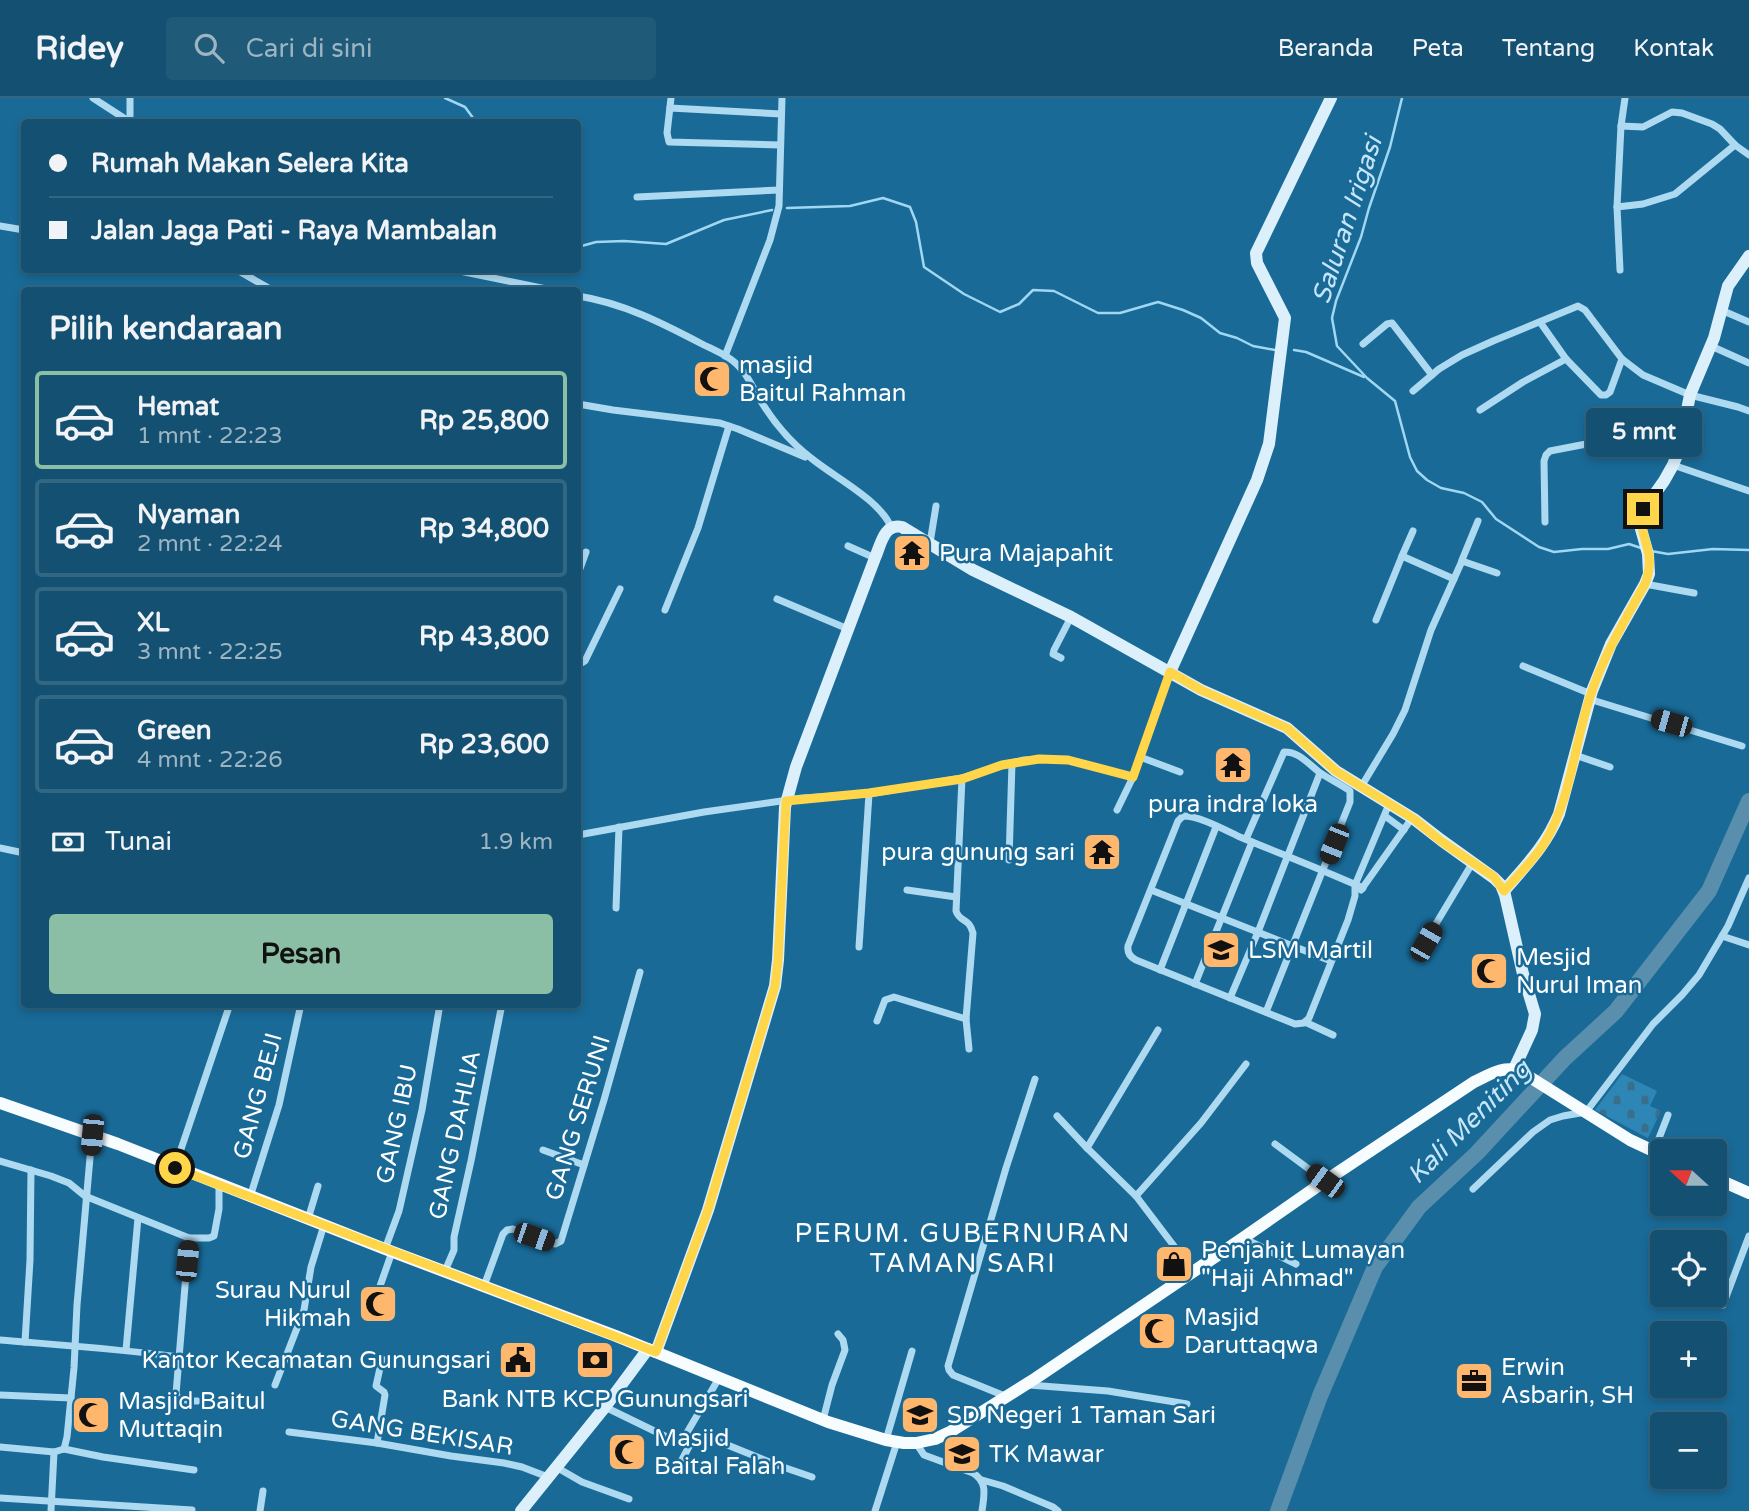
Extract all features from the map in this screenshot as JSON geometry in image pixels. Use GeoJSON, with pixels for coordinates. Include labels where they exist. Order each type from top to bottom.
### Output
{"type":"FeatureCollection","features":[{"type":"Feature","properties":{"kind":"main road"},"geometry":{"type":"LineString","coordinates":[[0,1103],[92,1135],[324,1224],[823,1420],[891,1441],[916,1443],[950,1432],[1025,1385],[1474,1082],[1498,1071],[1514,1069],[1559,1094],[1630,1140],[1650,1149]]}},
{"type":"Feature","properties":{"kind":"main road"},"geometry":{"type":"LineString","coordinates":[[1727,1183],[1749,1193]]}},
{"type":"Feature","properties":{"kind":"street"},"geometry":{"type":"LineString","coordinates":[[93,98],[125,119]]}},
{"type":"Feature","properties":{"kind":"street"},"geometry":{"type":"LineString","coordinates":[[130,119],[131,98]]}},
{"type":"Feature","properties":{"kind":"street"},"geometry":{"type":"LineString","coordinates":[[671,98],[667,134],[671,142],[780,145]]}},
{"type":"Feature","properties":{"kind":"street"},"geometry":{"type":"LineString","coordinates":[[725,356],[777,217],[782,98]]}},
{"type":"Feature","properties":{"kind":"street"},"geometry":{"type":"LineString","coordinates":[[1118,810],[1133,777],[1170,672],[1266,456],[1285,318],[1257,263],[1256,253],[1331,98]]}},
{"type":"Feature","properties":{"kind":"street"},"geometry":{"type":"LineString","coordinates":[[1620,270],[1617,207],[1625,98]]}},
{"type":"Feature","properties":{"kind":"street"},"geometry":{"type":"LineString","coordinates":[[670,108],[781,114]]}},
{"type":"Feature","properties":{"kind":"street"},"geometry":{"type":"LineString","coordinates":[[1621,126],[1643,127],[1677,112],[1712,124],[1749,155]]}},
{"type":"Feature","properties":{"kind":"street"},"geometry":{"type":"LineString","coordinates":[[1617,207],[1643,204],[1675,194],[1735,145]]}},
{"type":"Feature","properties":{"kind":"street"},"geometry":{"type":"LineString","coordinates":[[637,197],[779,190]]}},
{"type":"Feature","properties":{"kind":"street"},"geometry":{"type":"LineString","coordinates":[[0,226],[21,230]]}},
{"type":"Feature","properties":{"kind":"street"},"geometry":{"type":"LineString","coordinates":[[1504,891],[1531,861],[1551,832],[1563,804],[1590,696],[1611,644],[1649,574],[1641,514],[1673,465],[1690,395],[1716,333],[1728,286],[1749,256]]}},
{"type":"Feature","properties":{"kind":"street"},"geometry":{"type":"LineString","coordinates":[[242,273],[267,287]]}},
{"type":"Feature","properties":{"kind":"street"},"geometry":{"type":"LineString","coordinates":[[469,273],[537,287]]}},
{"type":"Feature","properties":{"kind":"street"},"geometry":{"type":"LineString","coordinates":[[581,297],[636,312],[730,359],[741,368],[771,416],[788,436],[812,460],[878,508],[891,527]]}},
{"type":"Feature","properties":{"kind":"street"},"geometry":{"type":"LineString","coordinates":[[1413,391],[1462,355],[1574,306],[1581,306],[1622,359],[1643,375],[1690,395],[1749,411]]}},
{"type":"Feature","properties":{"kind":"street"},"geometry":{"type":"LineString","coordinates":[[1721,310],[1749,322]]}},
{"type":"Feature","properties":{"kind":"street"},"geometry":{"type":"LineString","coordinates":[[1540,322],[1566,359],[1599,394],[1604,396],[1610,392],[1622,359]]}},
{"type":"Feature","properties":{"kind":"street"},"geometry":{"type":"LineString","coordinates":[[1363,344],[1387,324],[1392,323],[1432,375]]}},
{"type":"Feature","properties":{"kind":"street"},"geometry":{"type":"LineString","coordinates":[[1711,346],[1749,363]]}},
{"type":"Feature","properties":{"kind":"street"},"geometry":{"type":"LineString","coordinates":[[1480,410],[1523,382],[1566,359]]}},
{"type":"Feature","properties":{"kind":"street"},"geometry":{"type":"LineString","coordinates":[[581,405],[710,421],[729,426],[812,460]]}},
{"type":"Feature","properties":{"kind":"street"},"geometry":{"type":"LineString","coordinates":[[665,610],[698,528],[729,426]]}},
{"type":"Feature","properties":{"kind":"street"},"geometry":{"type":"LineString","coordinates":[[1545,522],[1544,461],[1550,451],[1659,430],[1672,433],[1681,439]]}},
{"type":"Feature","properties":{"kind":"street"},"geometry":{"type":"LineString","coordinates":[[1673,465],[1749,491]]}},
{"type":"Feature","properties":{"kind":"street"},"geometry":{"type":"LineString","coordinates":[[930,543],[936,506]]}},
{"type":"Feature","properties":{"kind":"street"},"geometry":{"type":"LineString","coordinates":[[1361,787],[1405,710],[1431,630],[1478,521]]}},
{"type":"Feature","properties":{"kind":"street"},"geometry":{"type":"LineString","coordinates":[[522,1511],[652,1351],[708,1210],[775,986],[786,801],[796,767],[887,530],[896,526],[902,527],[984,576],[1071,617],[1201,690],[1287,728],[1324,762],[1361,787],[1387,810],[1404,830]]}},
{"type":"Feature","properties":{"kind":"street"},"geometry":{"type":"LineString","coordinates":[[1376,620],[1413,531]]}},
{"type":"Feature","properties":{"kind":"street"},"geometry":{"type":"LineString","coordinates":[[848,546],[875,558]]}},
{"type":"Feature","properties":{"kind":"street"},"geometry":{"type":"LineString","coordinates":[[581,566],[586,552]]}},
{"type":"Feature","properties":{"kind":"street"},"geometry":{"type":"LineString","coordinates":[[1402,556],[1454,579]]}},
{"type":"Feature","properties":{"kind":"street"},"geometry":{"type":"LineString","coordinates":[[1462,560],[1497,573]]}},
{"type":"Feature","properties":{"kind":"street"},"geometry":{"type":"LineString","coordinates":[[1645,584],[1693,593]]}},
{"type":"Feature","properties":{"kind":"street"},"geometry":{"type":"LineString","coordinates":[[581,664],[585,662],[620,589]]}},
{"type":"Feature","properties":{"kind":"street"},"geometry":{"type":"LineString","coordinates":[[777,599],[848,629]]}},
{"type":"Feature","properties":{"kind":"street"},"geometry":{"type":"LineString","coordinates":[[1061,658],[1055,656],[1054,650],[1071,617]]}},
{"type":"Feature","properties":{"kind":"street"},"geometry":{"type":"LineString","coordinates":[[1523,666],[1590,696],[1742,746]]}},
{"type":"Feature","properties":{"kind":"street"},"geometry":{"type":"LineString","coordinates":[[1195,984],[1281,755],[1286,751],[1296,754],[1320,773],[1348,789],[1351,796],[1266,1012]]}},
{"type":"Feature","properties":{"kind":"street"},"geometry":{"type":"LineString","coordinates":[[1575,755],[1610,767]]}},
{"type":"Feature","properties":{"kind":"street"},"geometry":{"type":"LineString","coordinates":[[1139,757],[1180,772]]}},
{"type":"Feature","properties":{"kind":"street"},"geometry":{"type":"LineString","coordinates":[[581,834],[704,812],[962,779],[1012,763],[1045,759],[1068,760],[1133,777]]}},
{"type":"Feature","properties":{"kind":"street"},"geometry":{"type":"LineString","coordinates":[[1009,860],[1012,763]]}},
{"type":"Feature","properties":{"kind":"street"},"geometry":{"type":"LineString","coordinates":[[1230,998],[1320,773]]}},
{"type":"Feature","properties":{"kind":"street"},"geometry":{"type":"LineString","coordinates":[[962,779],[956,914],[967,921],[973,933],[966,1019],[969,1049]]}},
{"type":"Feature","properties":{"kind":"street"},"geometry":{"type":"LineString","coordinates":[[859,947],[869,793]]}},
{"type":"Feature","properties":{"kind":"street"},"geometry":{"type":"LineString","coordinates":[[1387,810],[1412,818],[1494,877],[1504,891],[1535,1014],[1532,1030],[1514,1069]]}},
{"type":"Feature","properties":{"kind":"street"},"geometry":{"type":"LineString","coordinates":[[1302,1023],[1308,1020],[1387,810]]}},
{"type":"Feature","properties":{"kind":"street"},"geometry":{"type":"LineString","coordinates":[[1333,1035],[1266,1012],[1134,960],[1129,954],[1128,946],[1179,820],[1186,816],[1287,857],[1324,868],[1359,886]]}},
{"type":"Feature","properties":{"kind":"street"},"geometry":{"type":"LineString","coordinates":[[1359,886],[1412,818]]}},
{"type":"Feature","properties":{"kind":"street"},"geometry":{"type":"LineString","coordinates":[[616,908],[619,827]]}},
{"type":"Feature","properties":{"kind":"street"},"geometry":{"type":"LineString","coordinates":[[1160,970],[1216,827]]}},
{"type":"Feature","properties":{"kind":"street"},"geometry":{"type":"LineString","coordinates":[[0,848],[21,852]]}},
{"type":"Feature","properties":{"kind":"street"},"geometry":{"type":"LineString","coordinates":[[1426,942],[1473,861]]}},
{"type":"Feature","properties":{"kind":"street"},"geometry":{"type":"LineString","coordinates":[[1473,1189],[1533,1132],[1550,1120],[1586,1112],[1653,1024],[1699,975],[1722,936],[1749,878]]}},
{"type":"Feature","properties":{"kind":"street"},"geometry":{"type":"LineString","coordinates":[[907,890],[956,897]]}},
{"type":"Feature","properties":{"kind":"street"},"geometry":{"type":"LineString","coordinates":[[1151,890],[1186,904],[1223,914],[1258,932],[1331,961]]}},
{"type":"Feature","properties":{"kind":"street"},"geometry":{"type":"LineString","coordinates":[[1722,936],[1749,945]]}},
{"type":"Feature","properties":{"kind":"street","name":"GANG SERUNI"},"geometry":{"type":"LineString","coordinates":[[484,1286],[503,1234],[507,1230],[515,1230],[555,1244],[560,1242],[640,972]]}},
{"type":"Feature","properties":{"kind":"street"},"geometry":{"type":"LineString","coordinates":[[877,1021],[885,1000],[894,997],[966,1019]]}},
{"type":"Feature","properties":{"kind":"street"},"geometry":{"type":"LineString","coordinates":[[175,1168],[229,1008]]}},
{"type":"Feature","properties":{"kind":"street","name":"GANG BEJI"},"geometry":{"type":"LineString","coordinates":[[250,1197],[279,1105],[300,1008]]}},
{"type":"Feature","properties":{"kind":"street","name":"GANG IBU"},"geometry":{"type":"LineString","coordinates":[[373,1306],[399,1211],[422,1110],[439,1008]]}},
{"type":"Feature","properties":{"kind":"street","name":"GANG DAHLIA"},"geometry":{"type":"LineString","coordinates":[[444,1271],[455,1248],[454,1237],[501,1008]]}},
{"type":"Feature","properties":{"kind":"street"},"geometry":{"type":"LineString","coordinates":[[1087,1148],[1158,1030]]}},
{"type":"Feature","properties":{"kind":"street"},"geometry":{"type":"LineString","coordinates":[[1136,1196],[1201,1123],[1247,1064]]}},
{"type":"Feature","properties":{"kind":"street"},"geometry":{"type":"LineString","coordinates":[[1005,1396],[953,1375],[948,1366],[1035,1079]]}},
{"type":"Feature","properties":{"kind":"street"},"geometry":{"type":"LineString","coordinates":[[1662,1139],[1668,1115]]}},
{"type":"Feature","properties":{"kind":"street"},"geometry":{"type":"LineString","coordinates":[[1057,1116],[1136,1196],[1193,1271]]}},
{"type":"Feature","properties":{"kind":"street"},"geometry":{"type":"LineString","coordinates":[[64,1449],[71,1398],[85,1196],[92,1135]]}},
{"type":"Feature","properties":{"kind":"street"},"geometry":{"type":"LineString","coordinates":[[1275,1144],[1325,1181]]}},
{"type":"Feature","properties":{"kind":"street"},"geometry":{"type":"LineString","coordinates":[[543,1150],[584,1165]]}},
{"type":"Feature","properties":{"kind":"street"},"geometry":{"type":"LineString","coordinates":[[0,1161],[69,1183],[85,1196],[189,1238],[212,1238],[215,1233],[219,1185]]}},
{"type":"Feature","properties":{"kind":"street"},"geometry":{"type":"LineString","coordinates":[[25,1342],[30,1260],[31,1170]]}},
{"type":"Feature","properties":{"kind":"street"},"geometry":{"type":"LineString","coordinates":[[308,1219],[318,1186]]}},
{"type":"Feature","properties":{"kind":"street"},"geometry":{"type":"LineString","coordinates":[[127,1350],[138,1218]]}},
{"type":"Feature","properties":{"kind":"street"},"geometry":{"type":"LineString","coordinates":[[275,1385],[304,1310],[311,1267],[324,1224]]}},
{"type":"Feature","properties":{"kind":"street"},"geometry":{"type":"LineString","coordinates":[[1727,1294],[1749,1236]]}},
{"type":"Feature","properties":{"kind":"street"},"geometry":{"type":"LineString","coordinates":[[189,1238],[177,1396],[182,1400],[197,1401]]}},
{"type":"Feature","properties":{"kind":"street"},"geometry":{"type":"LineString","coordinates":[[1243,1238],[1296,1264]]}},
{"type":"Feature","properties":{"kind":"street"},"geometry":{"type":"LineString","coordinates":[[823,1420],[845,1350],[843,1340],[838,1334]]}},
{"type":"Feature","properties":{"kind":"street"},"geometry":{"type":"LineString","coordinates":[[0,1340],[179,1357]]}},
{"type":"Feature","properties":{"kind":"street"},"geometry":{"type":"LineString","coordinates":[[875,1511],[912,1351]]}},
{"type":"Feature","properties":{"kind":"street"},"geometry":{"type":"LineString","coordinates":[[377,1443],[384,1392],[376,1386],[382,1359]]}},
{"type":"Feature","properties":{"kind":"street"},"geometry":{"type":"LineString","coordinates":[[676,1471],[719,1378]]}},
{"type":"Feature","properties":{"kind":"street"},"geometry":{"type":"LineString","coordinates":[[1025,1385],[1108,1391],[1187,1404]]}},
{"type":"Feature","properties":{"kind":"street"},"geometry":{"type":"LineString","coordinates":[[0,1395],[71,1398]]}},
{"type":"Feature","properties":{"kind":"street"},"geometry":{"type":"LineString","coordinates":[[605,1407],[679,1443],[684,1435],[711,1444],[715,1440],[812,1477]]}},
{"type":"Feature","properties":{"kind":"street","name":"GANG BEKISAR"},"geometry":{"type":"LineString","coordinates":[[289,1432],[377,1443],[552,1472],[629,1499]]}},
{"type":"Feature","properties":{"kind":"street"},"geometry":{"type":"LineString","coordinates":[[916,1443],[922,1454],[973,1473],[1058,1511]]}},
{"type":"Feature","properties":{"kind":"street"},"geometry":{"type":"LineString","coordinates":[[0,1447],[54,1452],[64,1449],[194,1470]]}},
{"type":"Feature","properties":{"kind":"street"},"geometry":{"type":"LineString","coordinates":[[51,1511],[54,1452]]}},
{"type":"Feature","properties":{"kind":"street"},"geometry":{"type":"LineString","coordinates":[[982,1479],[985,1490],[982,1511]]}},
{"type":"Feature","properties":{"kind":"street"},"geometry":{"type":"LineString","coordinates":[[260,1511],[263,1491]]}},
{"type":"Feature","properties":{"kind":"street"},"geometry":{"type":"LineString","coordinates":[[0,1498],[192,1510]]}},
{"type":"Feature","properties":{"kind":"green space"},"geometry":{"type":"Polygon","coordinates":[[[1622,1074],[1657,1091],[1650,1106],[1661,1111],[1648,1138],[1595,1110],[1622,1074]]]}},
{"type":"Feature","properties":{"kind":"waterway"},"geometry":{"type":"LineString","coordinates":[[445,98],[465,107],[474,119]]}},
{"type":"Feature","properties":{"kind":"waterway","name":"Saluran Irigasi"},"geometry":{"type":"LineString","coordinates":[[1402,98],[1390,147],[1361,237],[1336,301],[1332,318],[1337,346],[1367,378],[1395,401],[1410,457],[1417,471],[1427,480],[1441,488],[1464,493],[1482,502],[1496,519],[1539,547],[1554,552],[1608,549],[1629,544],[1641,548]]}},
{"type":"Feature","properties":{"kind":"waterway"},"geometry":{"type":"LineString","coordinates":[[787,208],[850,206],[883,198],[910,207],[916,222],[924,267],[964,294],[1000,312],[1019,304],[1033,290],[1054,291],[1098,313],[1120,313],[1158,302],[1201,318],[1220,333],[1253,346],[1275,350]]}},
{"type":"Feature","properties":{"kind":"waterway"},"geometry":{"type":"LineString","coordinates":[[581,246],[596,242],[624,241],[666,244],[724,220],[772,210]]}},
{"type":"Feature","properties":{"kind":"waterway"},"geometry":{"type":"LineString","coordinates":[[1294,350],[1306,352],[1364,377]]}},
{"type":"Feature","properties":{"kind":"waterway","name":"Saluran Irigasi"},"geometry":{"type":"LineString","coordinates":[[1651,551],[1668,554],[1713,549],[1749,550]]}},
{"type":"Feature","properties":{"kind":"waterway","name":"Kali Meniting"},"geometry":{"type":"LineString","coordinates":[[1278,1511],[1320,1396],[1375,1267],[1419,1207],[1477,1153],[1565,1058],[1616,1011],[1709,891],[1749,801]]}},
{"type":"Feature","properties":{"kind":"place","name":"masjid Baitul Rahman"},"geometry":{"type":"Point","coordinates":[712,379]}},
{"type":"Feature","properties":{"kind":"place","name":"Pura Majapahit"},"geometry":{"type":"Point","coordinates":[912,553]}},
{"type":"Feature","properties":{"kind":"place","name":"pura indra loka"},"geometry":{"type":"Point","coordinates":[1233,765]}},
{"type":"Feature","properties":{"kind":"place","name":"pura gunung sari"},"geometry":{"type":"Point","coordinates":[1102,852]}},
{"type":"Feature","properties":{"kind":"place","name":"LSM Martil"},"geometry":{"type":"Point","coordinates":[1221,950]}},
{"type":"Feature","properties":{"kind":"place","name":"Mesjid Nurul Iman"},"geometry":{"type":"Point","coordinates":[1489,971]}},
{"type":"Feature","properties":{"kind":"place","name":"Penjahit Lumayan \"Haji Ahmad\""},"geometry":{"type":"Point","coordinates":[1174,1264]}},
{"type":"Feature","properties":{"kind":"place","name":"Surau Nurul Hikmah"},"geometry":{"type":"Point","coordinates":[378,1304]}},
{"type":"Feature","properties":{"kind":"place","name":"Masjid Daruttaqwa"},"geometry":{"type":"Point","coordinates":[1157,1331]}},
{"type":"Feature","properties":{"kind":"place","name":"Kantor Kecamatan Gunungsari"},"geometry":{"type":"Point","coordinates":[518,1360]}},
{"type":"Feature","properties":{"kind":"place","name":"Bank NTB KCP Gunungsari"},"geometry":{"type":"Point","coordinates":[595,1360]}},
{"type":"Feature","properties":{"kind":"place","name":"Erwin Asbarin, SH"},"geometry":{"type":"Point","coordinates":[1474,1381]}},
{"type":"Feature","properties":{"kind":"place","name":"Masjid Baitul Muttaqin"},"geometry":{"type":"Point","coordinates":[91,1415]}},
{"type":"Feature","properties":{"kind":"place","name":"SD Negeri 1 Taman Sari"},"geometry":{"type":"Point","coordinates":[920,1415]}},
{"type":"Feature","properties":{"kind":"place","name":"Masjid Baital Falah"},"geometry":{"type":"Point","coordinates":[627,1452]}},
{"type":"Feature","properties":{"kind":"place","name":"TK Mawar"},"geometry":{"type":"Point","coordinates":[962,1454]}},
{"type":"Feature","properties":{"kind":"district","name":"PERUM. GUBERNURAN TAMAN SARI"},"geometry":{"type":"Point","coordinates":[963,1248]}},
{"type":"Feature","properties":{"kind":"route"},"geometry":{"type":"LineString","coordinates":[[175,1168],[656,1352],[708,1210],[775,986],[786,801],[869,793],[962,779],[1024,760],[1068,760],[1133,777],[1170,672],[1201,690],[1287,728],[1348,780],[1414,819],[1441,841],[1473,861],[1494,877],[1504,891],[1538,852],[1555,823],[1566,794],[1587,707],[1598,675],[1611,644],[1649,574],[1648,554],[1641,529],[1643,509]]}}]}
